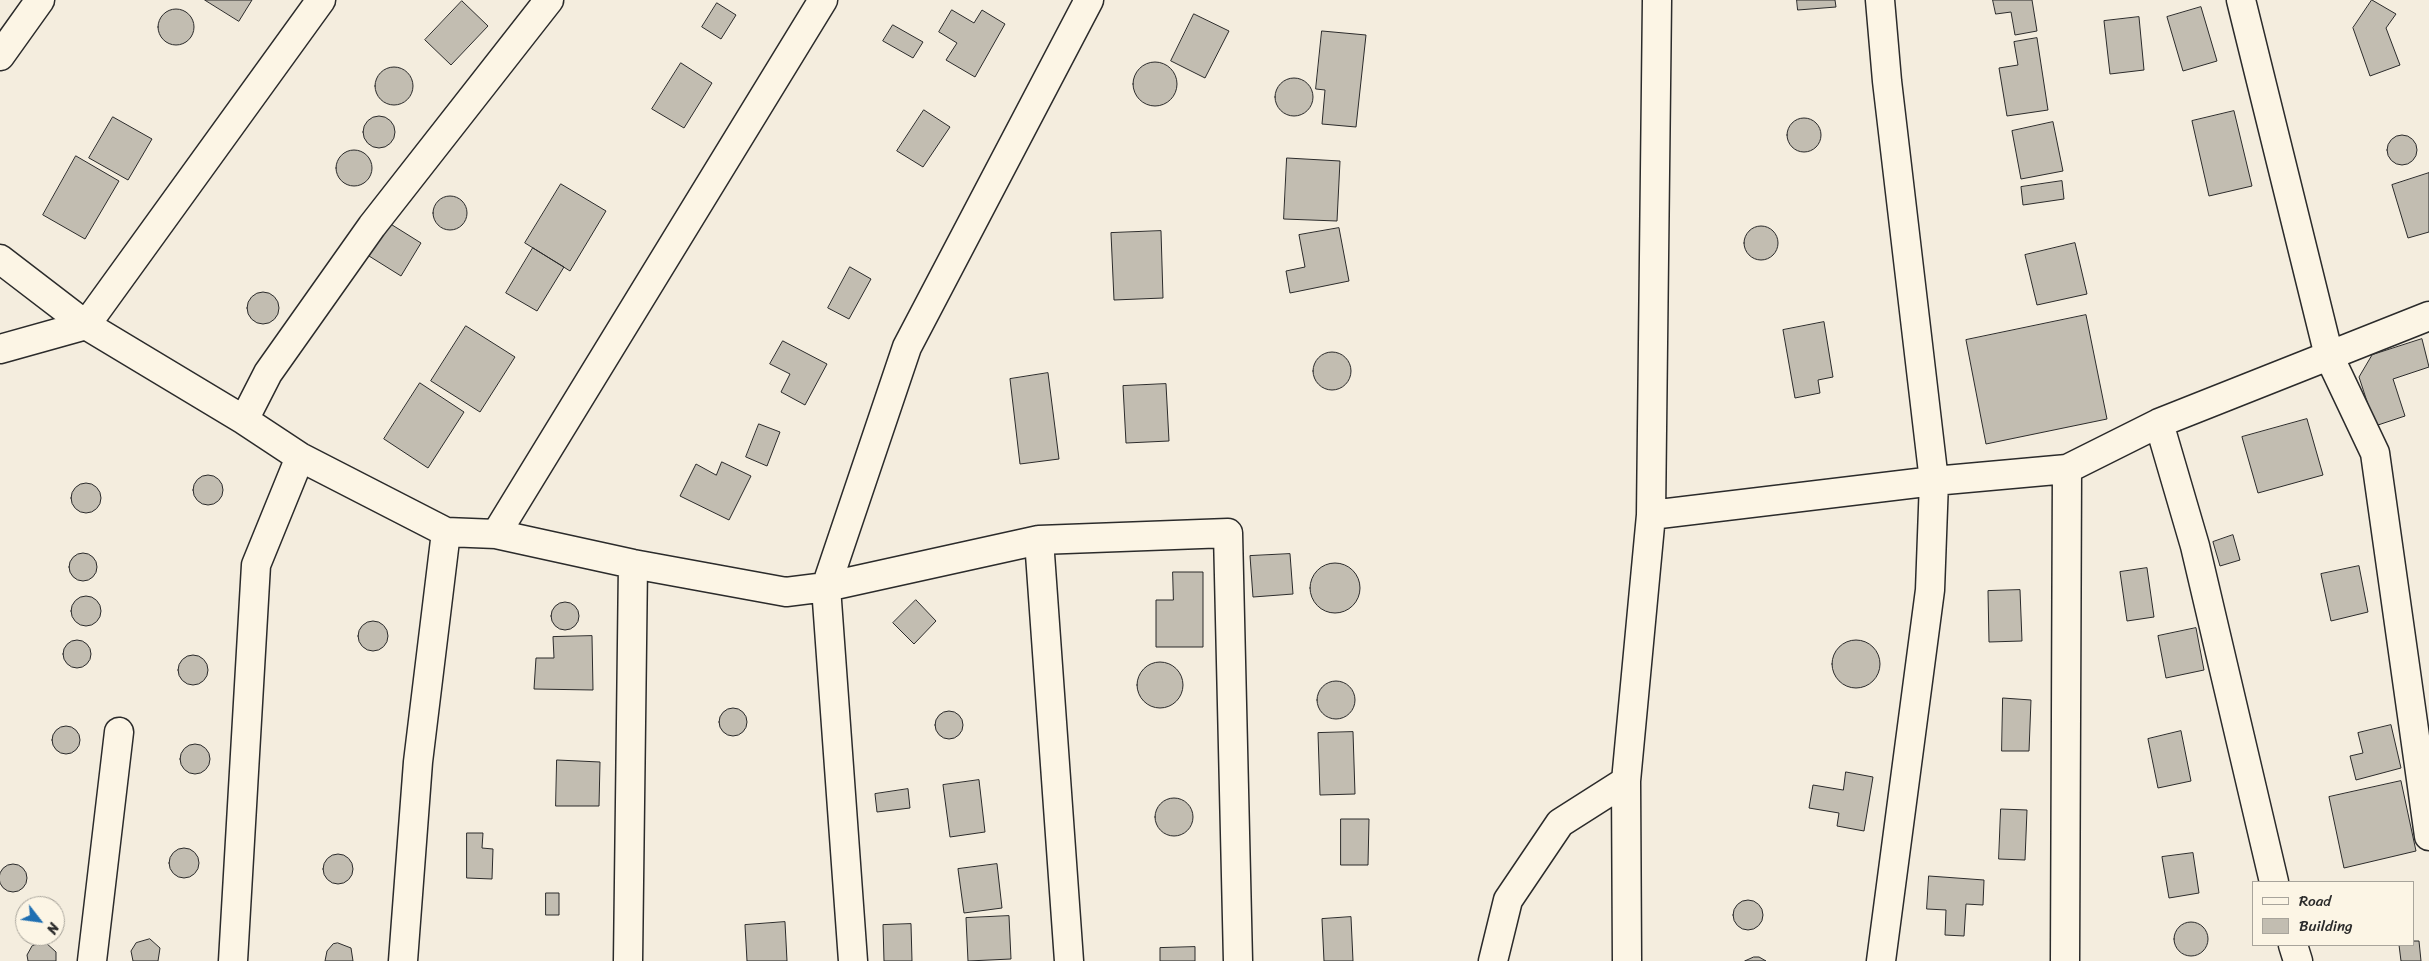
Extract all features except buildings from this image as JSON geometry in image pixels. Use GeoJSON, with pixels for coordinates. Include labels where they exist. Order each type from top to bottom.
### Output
{"type":"FeatureCollection","features":[{"type":"Feature","properties":{"kind":"street"},"geometry":{"type":"LineString","coordinates":[[0,56],[40,0]]}},
{"type":"Feature","properties":{"kind":"street"},"geometry":{"type":"LineString","coordinates":[[0,349],[86,324],[321,0]]}},
{"type":"Feature","properties":{"kind":"street"},"geometry":{"type":"LineString","coordinates":[[244,420],[268,373],[372,226],[549,0]]}},
{"type":"Feature","properties":{"kind":"street"},"geometry":{"type":"LineString","coordinates":[[496,534],[823,0]]}},
{"type":"Feature","properties":{"kind":"street"},"geometry":{"type":"LineString","coordinates":[[853,961],[826,587],[907,347],[1089,0]]}},
{"type":"Feature","properties":{"kind":"street"},"geometry":{"type":"LineString","coordinates":[[1628,961],[1626,780],[1651,516],[1657,0]]}},
{"type":"Feature","properties":{"kind":"street"},"geometry":{"type":"LineString","coordinates":[[1880,0],[1887,81],[1934,481],[1930,590],[1881,961]]}},
{"type":"Feature","properties":{"kind":"street"},"geometry":{"type":"LineString","coordinates":[[2241,0],[2329,356],[2375,453],[2429,836]]}},
{"type":"Feature","properties":{"kind":"street"},"geometry":{"type":"LineString","coordinates":[[0,259],[86,324],[244,420],[300,457],[446,532],[496,534],[633,564],[786,592],[826,587],[1039,540],[1228,533],[1238,961]]}},
{"type":"Feature","properties":{"kind":"street"},"geometry":{"type":"LineString","coordinates":[[1651,516],[1934,481],[2067,470],[2159,423],[2429,316]]}},
{"type":"Feature","properties":{"kind":"street"},"geometry":{"type":"LineString","coordinates":[[2159,423],[2195,546],[2274,881]]}},
{"type":"Feature","properties":{"kind":"street"},"geometry":{"type":"LineString","coordinates":[[233,961],[256,565],[300,457]]}},
{"type":"Feature","properties":{"kind":"street"},"geometry":{"type":"LineString","coordinates":[[2065,961],[2067,470]]}},
{"type":"Feature","properties":{"kind":"street"},"geometry":{"type":"LineString","coordinates":[[403,961],[418,762],[446,532]]}},
{"type":"Feature","properties":{"kind":"street"},"geometry":{"type":"LineString","coordinates":[[1039,540],[1069,961]]}},
{"type":"Feature","properties":{"kind":"street"},"geometry":{"type":"LineString","coordinates":[[628,961],[633,564]]}},
{"type":"Feature","properties":{"kind":"street"},"geometry":{"type":"LineString","coordinates":[[92,961],[119,732]]}},
{"type":"Feature","properties":{"kind":"street"},"geometry":{"type":"LineString","coordinates":[[1493,961],[1508,900],[1560,823],[1626,780]]}},
{"type":"Feature","properties":{"kind":"street"},"geometry":{"type":"LineString","coordinates":[[2293,946],[2298,961]]}}]}
